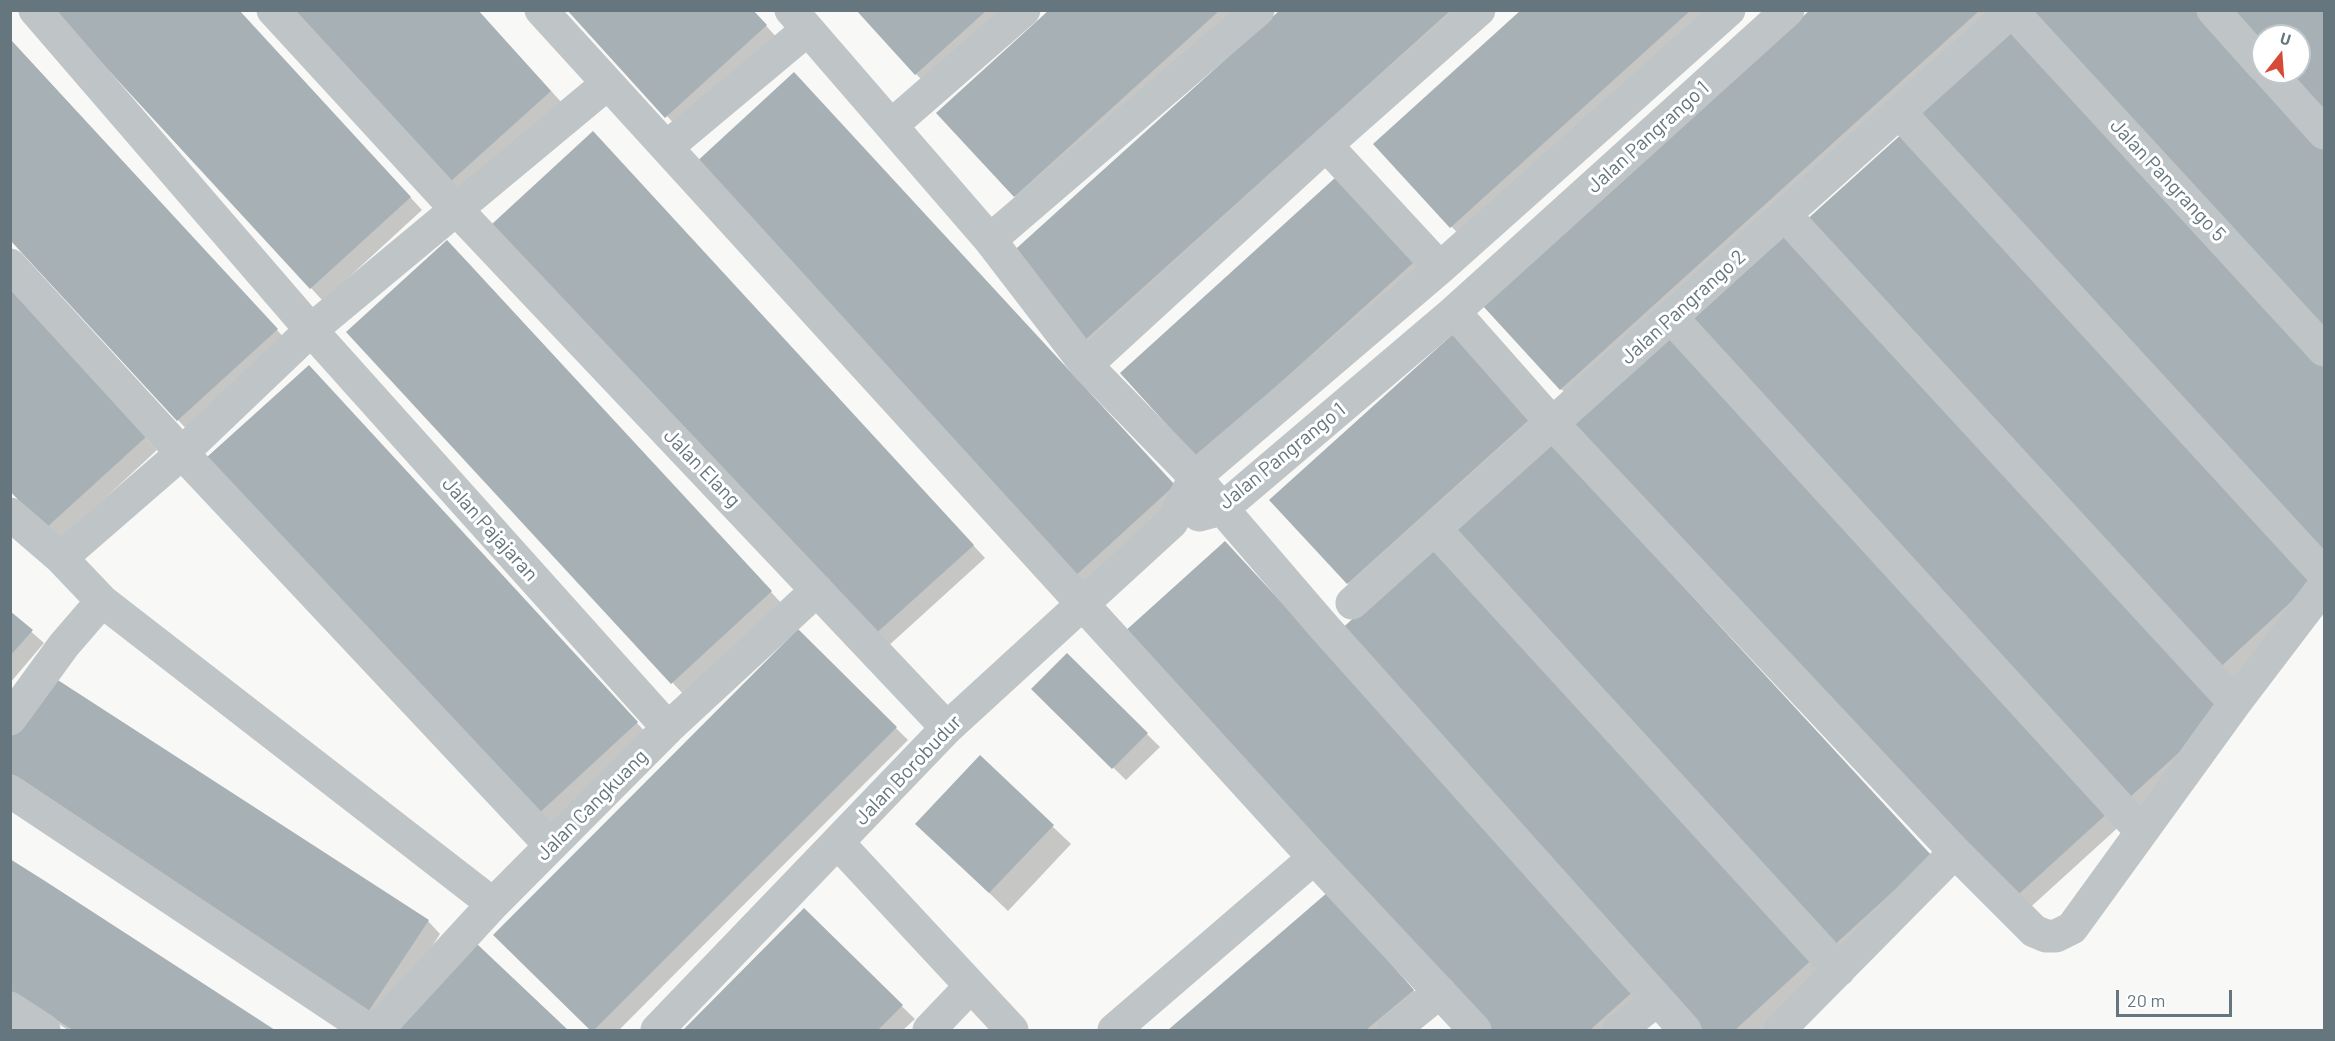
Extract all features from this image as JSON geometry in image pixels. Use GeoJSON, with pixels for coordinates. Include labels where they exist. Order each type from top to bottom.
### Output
{"type":"FeatureCollection","features":[{"type":"Feature","properties":{"kind":"street","name":"Jalan Pajajaran"},"geometry":{"type":"LineString","coordinates":[[36,10],[311,330],[668,728]]}},
{"type":"Feature","properties":{"kind":"street","name":"Jalan Elang"},"geometry":{"type":"LineString","coordinates":[[273,10],[456,209],[947,728]]}},
{"type":"Feature","properties":{"kind":"street"},"geometry":{"type":"LineString","coordinates":[[541,10],[1314,858],[1475,1030]]}},
{"type":"Feature","properties":{"kind":"street"},"geometry":{"type":"LineString","coordinates":[[892,125],[1024,10]]}},
{"type":"Feature","properties":{"kind":"street"},"geometry":{"type":"LineString","coordinates":[[990,240],[1258,10]]}},
{"type":"Feature","properties":{"kind":"street"},"geometry":{"type":"LineString","coordinates":[[1086,365],[1326,145],[1479,10]]}},
{"type":"Feature","properties":{"kind":"street","name":"Jalan Pangrango 1"},"geometry":{"type":"LineString","coordinates":[[1172,522],[1194,477],[1440,268],[1729,10]]}},
{"type":"Feature","properties":{"kind":"street","name":"Jalan Pangrango 1"},"geometry":{"type":"LineString","coordinates":[[1172,522],[1222,509],[1454,312],[1788,10]]}},
{"type":"Feature","properties":{"kind":"street"},"geometry":{"type":"LineString","coordinates":[[2213,10],[2251,53]]}},
{"type":"Feature","properties":{"kind":"street","name":"Jalan Pangrango 2"},"geometry":{"type":"LineString","coordinates":[[1352,603],[2013,11]]}},
{"type":"Feature","properties":{"kind":"street","name":"Jalan Pangrango 5"},"geometry":{"type":"LineString","coordinates":[[2013,11],[2325,350]]}},
{"type":"Feature","properties":{"kind":"street"},"geometry":{"type":"LineString","coordinates":[[667,147],[797,16],[990,240],[1086,365],[1194,477],[1685,1030]]}},
{"type":"Feature","properties":{"kind":"street"},"geometry":{"type":"LineString","coordinates":[[61,558],[182,453],[311,330],[608,84]]}},
{"type":"Feature","properties":{"kind":"street"},"geometry":{"type":"LineString","coordinates":[[2280,84],[2325,133]]}},
{"type":"Feature","properties":{"kind":"street"},"geometry":{"type":"LineString","coordinates":[[1900,112],[2325,574]]}},
{"type":"Feature","properties":{"kind":"street"},"geometry":{"type":"LineString","coordinates":[[1326,145],[1440,268]]}},
{"type":"Feature","properties":{"kind":"street"},"geometry":{"type":"LineString","coordinates":[[1785,215],[2235,702]]}},
{"type":"Feature","properties":{"kind":"street"},"geometry":{"type":"LineString","coordinates":[[10,265],[182,453],[551,846]]}},
{"type":"Feature","properties":{"kind":"street"},"geometry":{"type":"LineString","coordinates":[[1454,312],[1553,424],[1955,852],[2034,931],[2056,936],[2072,928],[2235,702],[2325,586]]}},
{"type":"Feature","properties":{"kind":"street"},"geometry":{"type":"LineString","coordinates":[[1671,317],[2141,831]]}},
{"type":"Feature","properties":{"kind":"street","name":"Jalan Borobudur"},"geometry":{"type":"LineString","coordinates":[[657,1030],[947,728],[1081,602],[1172,522]]}},
{"type":"Feature","properties":{"kind":"street"},"geometry":{"type":"LineString","coordinates":[[14,525],[61,558],[102,601],[493,904]]}},
{"type":"Feature","properties":{"kind":"street"},"geometry":{"type":"LineString","coordinates":[[1434,528],[1839,970]]}},
{"type":"Feature","properties":{"kind":"street","name":"Jalan Cangkuang"},"geometry":{"type":"LineString","coordinates":[[377,1030],[493,904],[668,728],[817,590]]}},
{"type":"Feature","properties":{"kind":"street"},"geometry":{"type":"LineString","coordinates":[[10,719],[64,645],[102,601]]}},
{"type":"Feature","properties":{"kind":"street"},"geometry":{"type":"LineString","coordinates":[[10,790],[369,1030]]}},
{"type":"Feature","properties":{"kind":"street"},"geometry":{"type":"LineString","coordinates":[[838,843],[1012,1030]]}},
{"type":"Feature","properties":{"kind":"street"},"geometry":{"type":"LineString","coordinates":[[1779,1030],[1955,852]]}},
{"type":"Feature","properties":{"kind":"street"},"geometry":{"type":"LineString","coordinates":[[1114,1030],[1314,858]]}},
{"type":"Feature","properties":{"kind":"street"},"geometry":{"type":"LineString","coordinates":[[929,1030],[971,986]]}},
{"type":"Feature","properties":{"kind":"street"},"geometry":{"type":"LineString","coordinates":[[1393,1030],[1440,992]]}},
{"type":"Feature","properties":{"kind":"street"},"geometry":{"type":"LineString","coordinates":[[1619,1030],[1657,1000]]}},
{"type":"Feature","properties":{"kind":"street"},"geometry":{"type":"LineString","coordinates":[[10,1008],[44,1030]]}},
{"type":"Feature","properties":{"kind":"building"},"geometry":{"type":"Polygon","coordinates":[[[53,10],[239,10],[411,197],[310,289],[53,10]]]}},
{"type":"Feature","properties":{"kind":"building"},"geometry":{"type":"Polygon","coordinates":[[[291,10],[478,10],[551,91],[450,182],[291,10]]]}},
{"type":"Feature","properties":{"kind":"building"},"geometry":{"type":"Polygon","coordinates":[[[567,10],[753,10],[767,25],[665,118],[567,10]]]}},
{"type":"Feature","properties":{"kind":"building"},"geometry":{"type":"Polygon","coordinates":[[[856,10],[987,10],[915,75],[856,10]]]}},
{"type":"Feature","properties":{"kind":"building"},"geometry":{"type":"Polygon","coordinates":[[[1049,10],[1220,10],[1014,197],[936,113],[1049,10]]]}},
{"type":"Feature","properties":{"kind":"building"},"geometry":{"type":"Polygon","coordinates":[[[1280,10],[1451,10],[1085,340],[1008,256],[1280,10]]]}},
{"type":"Feature","properties":{"kind":"building"},"geometry":{"type":"Polygon","coordinates":[[[1521,10],[1691,10],[1450,228],[1373,144],[1521,10]]]}},
{"type":"Feature","properties":{"kind":"building"},"geometry":{"type":"Polygon","coordinates":[[[1810,10],[1980,10],[1560,390],[1483,306],[1810,10]]]}},
{"type":"Feature","properties":{"kind":"building"},"geometry":{"type":"Polygon","coordinates":[[[2038,10],[2205,10],[2251,60],[2251,84],[2273,84],[2324,140],[2324,342],[2028,20],[2038,10]]]}},
{"type":"Feature","properties":{"kind":"building"},"geometry":{"type":"Polygon","coordinates":[[[2223,10],[2324,10],[2324,121],[2290,84],[2311,84],[2311,24],[2251,24],[2251,41],[2223,10]]]}},
{"type":"Feature","properties":{"kind":"building"},"geometry":{"type":"Polygon","coordinates":[[[2015,28],[2324,363],[2324,566],[1913,120],[2015,28]]]}},
{"type":"Feature","properties":{"kind":"building"},"geometry":{"type":"Polygon","coordinates":[[[10,39],[278,329],[177,421],[10,240],[10,39]]]}},
{"type":"Feature","properties":{"kind":"building"},"geometry":{"type":"Polygon","coordinates":[[[794,72],[1175,485],[1073,578],[693,165],[794,72]]]}},
{"type":"Feature","properties":{"kind":"building"},"geometry":{"type":"Polygon","coordinates":[[[593,131],[974,545],[872,637],[492,224],[593,131]]]}},
{"type":"Feature","properties":{"kind":"building"},"geometry":{"type":"Polygon","coordinates":[[[1905,131],[2317,578],[2216,671],[1803,223],[1905,131]]]}},
{"type":"Feature","properties":{"kind":"building"},"geometry":{"type":"Polygon","coordinates":[[[1336,177],[1414,262],[1197,458],[1120,373],[1336,177]]]}},
{"type":"Feature","properties":{"kind":"building"},"geometry":{"type":"Polygon","coordinates":[[[1791,230],[2230,706],[2129,798],[1690,322],[1791,230]]]}},
{"type":"Feature","properties":{"kind":"building"},"geometry":{"type":"Polygon","coordinates":[[[447,240],[772,591],[671,684],[346,332],[447,240]]]}},
{"type":"Feature","properties":{"kind":"building"},"geometry":{"type":"Polygon","coordinates":[[[10,289],[146,437],[45,529],[10,491],[10,289]]]}},
{"type":"Feature","properties":{"kind":"building"},"geometry":{"type":"Polygon","coordinates":[[[1453,334],[1530,419],[1347,584],[1269,500],[1453,334]]]}},
{"type":"Feature","properties":{"kind":"building"},"geometry":{"type":"Polygon","coordinates":[[[1672,334],[2111,810],[2010,902],[1571,427],[1672,334]]]}},
{"type":"Feature","properties":{"kind":"building"},"geometry":{"type":"Polygon","coordinates":[[[309,365],[638,722],[537,815],[207,457],[309,365]]]}},
{"type":"Feature","properties":{"kind":"building"},"geometry":{"type":"Polygon","coordinates":[[[1551,443],[1932,856],[1831,948],[1450,535],[1551,443]]]}},
{"type":"Feature","properties":{"kind":"building"},"geometry":{"type":"Polygon","coordinates":[[[1225,541],[1637,988],[1590,1030],[1490,1030],[1123,633],[1225,541]]]}},
{"type":"Feature","properties":{"kind":"building"},"geometry":{"type":"Polygon","coordinates":[[[1438,541],[1818,954],[1735,1030],[1703,1030],[1337,633],[1438,541]]]}},
{"type":"Feature","properties":{"kind":"building"},"geometry":{"type":"Polygon","coordinates":[[[10,611],[33,630],[10,656],[10,611]]]}},
{"type":"Feature","properties":{"kind":"building"},"geometry":{"type":"Polygon","coordinates":[[[798,629],[897,727],[594,1030],[590,1030],[493,935],[798,629]]]}},
{"type":"Feature","properties":{"kind":"building"},"geometry":{"type":"Polygon","coordinates":[[[1067,653],[1148,733],[1112,769],[1031,689],[1067,653]]]}},
{"type":"Feature","properties":{"kind":"building"},"geometry":{"type":"Polygon","coordinates":[[[50,675],[429,920],[368,1012],[10,780],[10,736],[50,675]]]}},
{"type":"Feature","properties":{"kind":"building"},"geometry":{"type":"Polygon","coordinates":[[[980,755],[1054,825],[989,893],[915,824],[980,755]]]}},
{"type":"Feature","properties":{"kind":"building"},"geometry":{"type":"Polygon","coordinates":[[[10,859],[275,1030],[73,1030],[39,1009],[10,990],[10,859]]]}},
{"type":"Feature","properties":{"kind":"building"},"geometry":{"type":"Polygon","coordinates":[[[1328,892],[1414,990],[1366,1030],[1168,1030],[1328,892]]]}},
{"type":"Feature","properties":{"kind":"building"},"geometry":{"type":"Polygon","coordinates":[[[804,908],[903,1005],[878,1030],[683,1030],[804,908]]]}},
{"type":"Feature","properties":{"kind":"building"},"geometry":{"type":"Polygon","coordinates":[[[477,944],[568,1030],[394,1030],[477,944]]]}}]}
